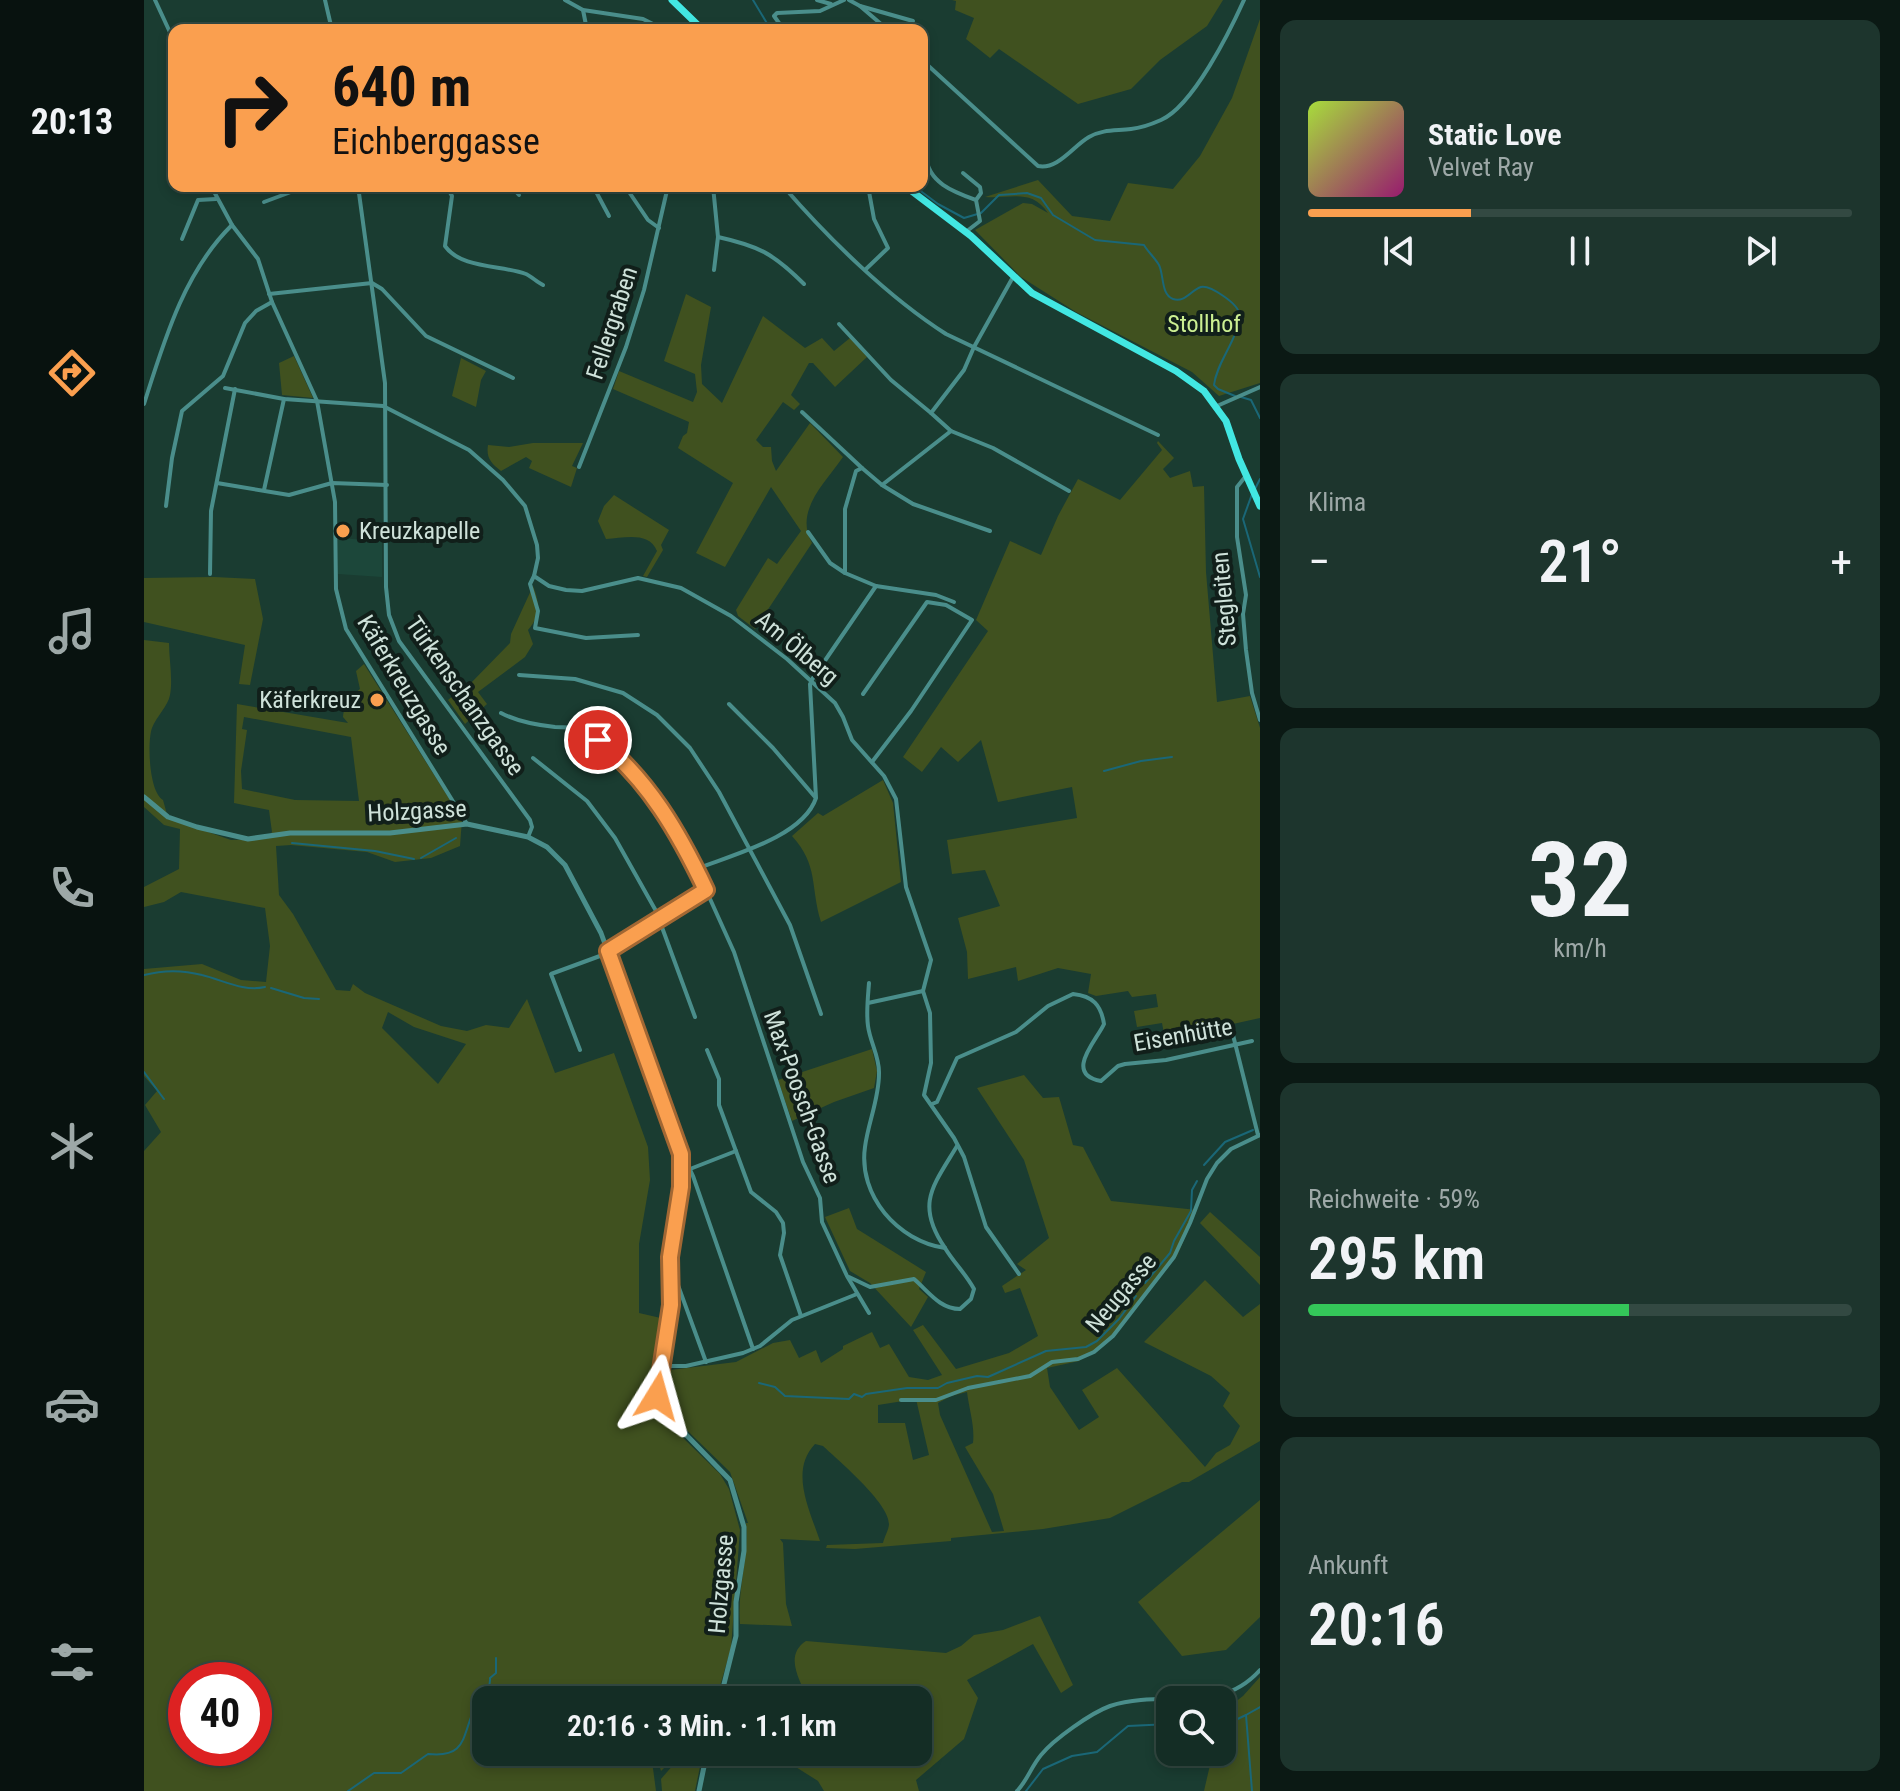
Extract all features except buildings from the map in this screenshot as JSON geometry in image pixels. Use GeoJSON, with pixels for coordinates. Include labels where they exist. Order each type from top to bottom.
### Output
{"type":"FeatureCollection","features":[{"type":"Feature","properties":{"kind":"main road"},"geometry":{"type":"LineString","coordinates":[[672,0],[697,24]]}},
{"type":"Feature","properties":{"kind":"main road"},"geometry":{"type":"LineString","coordinates":[[913,192],[967,232],[1013,277],[1049,303],[1187,377],[1204,391],[1226,421],[1260,506]]}},
{"type":"Feature","properties":{"kind":"street"},"geometry":{"type":"LineString","coordinates":[[155,0],[168,28]]}},
{"type":"Feature","properties":{"kind":"street"},"geometry":{"type":"LineString","coordinates":[[325,0],[331,24]]}},
{"type":"Feature","properties":{"kind":"street"},"geometry":{"type":"LineString","coordinates":[[565,0],[583,10],[643,19],[653,24]]}},
{"type":"Feature","properties":{"kind":"street"},"geometry":{"type":"LineString","coordinates":[[817,0],[834,5]]}},
{"type":"Feature","properties":{"kind":"street"},"geometry":{"type":"LineString","coordinates":[[780,24],[774,16],[780,12],[805,14],[846,0],[913,21]]}},
{"type":"Feature","properties":{"kind":"street"},"geometry":{"type":"LineString","coordinates":[[928,65],[1038,166],[1052,165],[1092,136],[1107,130],[1132,129],[1167,116],[1215,58],[1244,0]]}},
{"type":"Feature","properties":{"kind":"street"},"geometry":{"type":"LineString","coordinates":[[860,6],[881,24]]}},
{"type":"Feature","properties":{"kind":"street"},"geometry":{"type":"LineString","coordinates":[[583,10],[586,24]]}},
{"type":"Feature","properties":{"kind":"street"},"geometry":{"type":"LineString","coordinates":[[928,165],[935,179],[957,194],[976,200]]}},
{"type":"Feature","properties":{"kind":"street"},"geometry":{"type":"LineString","coordinates":[[963,173],[980,187],[981,193],[976,200],[980,221],[967,232]]}},
{"type":"Feature","properties":{"kind":"street","name":"Käferkreuzgasse"},"geometry":{"type":"LineString","coordinates":[[214,192],[232,225],[258,259],[272,302],[317,401],[337,526],[336,589],[346,629],[467,824]]}},
{"type":"Feature","properties":{"kind":"street"},"geometry":{"type":"LineString","coordinates":[[264,202],[291,192]]}},
{"type":"Feature","properties":{"kind":"street","name":"Türkenschanzgasse"},"geometry":{"type":"LineString","coordinates":[[359,192],[386,407],[386,587],[389,615],[407,652],[530,820],[532,827],[528,837]]}},
{"type":"Feature","properties":{"kind":"street"},"geometry":{"type":"LineString","coordinates":[[450,192],[452,196],[445,246],[448,251],[464,259],[526,274],[543,285]]}},
{"type":"Feature","properties":{"kind":"street"},"geometry":{"type":"LineString","coordinates":[[516,192],[519,195]]}},
{"type":"Feature","properties":{"kind":"street"},"geometry":{"type":"LineString","coordinates":[[596,192],[609,216]]}},
{"type":"Feature","properties":{"kind":"street"},"geometry":{"type":"LineString","coordinates":[[629,192],[648,220],[659,228]]}},
{"type":"Feature","properties":{"kind":"street","name":"Fellergraben"},"geometry":{"type":"LineString","coordinates":[[579,467],[626,347],[667,192]]}},
{"type":"Feature","properties":{"kind":"street"},"geometry":{"type":"LineString","coordinates":[[714,192],[718,237],[714,270]]}},
{"type":"Feature","properties":{"kind":"street"},"geometry":{"type":"LineString","coordinates":[[788,192],[814,222],[925,321],[1158,435]]}},
{"type":"Feature","properties":{"kind":"street"},"geometry":{"type":"LineString","coordinates":[[866,269],[888,248],[874,219],[869,192]]}},
{"type":"Feature","properties":{"kind":"street"},"geometry":{"type":"LineString","coordinates":[[182,239],[198,200],[217,200]]}},
{"type":"Feature","properties":{"kind":"street"},"geometry":{"type":"LineString","coordinates":[[144,404],[176,309],[215,241],[232,225]]}},
{"type":"Feature","properties":{"kind":"street"},"geometry":{"type":"LineString","coordinates":[[718,237],[752,245],[781,261],[804,284]]}},
{"type":"Feature","properties":{"kind":"street"},"geometry":{"type":"LineString","coordinates":[[931,413],[964,370],[1013,277]]}},
{"type":"Feature","properties":{"kind":"street"},"geometry":{"type":"LineString","coordinates":[[269,294],[372,283],[382,289],[426,336],[513,378]]}},
{"type":"Feature","properties":{"kind":"street"},"geometry":{"type":"LineString","coordinates":[[166,506],[182,411],[223,376],[245,323],[256,311],[272,302]]}},
{"type":"Feature","properties":{"kind":"street"},"geometry":{"type":"LineString","coordinates":[[839,324],[891,380],[951,431],[993,448],[1069,491]]}},
{"type":"Feature","properties":{"kind":"street"},"geometry":{"type":"LineString","coordinates":[[1217,406],[1260,387]]}},
{"type":"Feature","properties":{"kind":"street"},"geometry":{"type":"LineString","coordinates":[[225,388],[284,399],[386,407],[469,450],[503,480],[525,506],[532,523],[538,556],[530,584],[538,611],[535,628],[586,638],[638,635]]}},
{"type":"Feature","properties":{"kind":"street"},"geometry":{"type":"LineString","coordinates":[[210,574],[211,511],[235,389]]}},
{"type":"Feature","properties":{"kind":"street"},"geometry":{"type":"LineString","coordinates":[[264,490],[284,399]]}},
{"type":"Feature","properties":{"kind":"street"},"geometry":{"type":"LineString","coordinates":[[802,412],[882,485],[921,507],[990,531]]}},
{"type":"Feature","properties":{"kind":"street"},"geometry":{"type":"LineString","coordinates":[[882,485],[951,431]]}},
{"type":"Feature","properties":{"kind":"street"},"geometry":{"type":"LineString","coordinates":[[845,573],[845,509],[856,471],[862,468]]}},
{"type":"Feature","properties":{"kind":"street","name":"Stegleiten"},"geometry":{"type":"LineString","coordinates":[[1246,477],[1238,484],[1236,522],[1245,582],[1243,614],[1246,650],[1252,693],[1260,720]]}},
{"type":"Feature","properties":{"kind":"street"},"geometry":{"type":"LineString","coordinates":[[217,483],[289,495],[332,483],[387,485]]}},
{"type":"Feature","properties":{"kind":"street"},"geometry":{"type":"LineString","coordinates":[[808,532],[830,563],[845,573],[876,586],[936,595],[954,602]]}},
{"type":"Feature","properties":{"kind":"street","name":"Am Ölberg"},"geometry":{"type":"LineString","coordinates":[[534,576],[549,586],[566,590],[582,591],[638,578],[681,588],[731,616],[835,703],[852,740],[891,787],[896,799],[906,887],[931,960],[923,991],[930,1013],[931,1063],[924,1095],[931,1104]]}},
{"type":"Feature","properties":{"kind":"street"},"geometry":{"type":"LineString","coordinates":[[696,869],[788,830],[802,820],[816,798],[810,681],[876,586]]}},
{"type":"Feature","properties":{"kind":"street"},"geometry":{"type":"LineString","coordinates":[[863,694],[927,602],[946,605],[972,620],[911,711],[872,762]]}},
{"type":"Feature","properties":{"kind":"street"},"geometry":{"type":"LineString","coordinates":[[519,675],[591,682],[623,693],[657,715],[690,748],[703,766],[790,925],[821,1014]]}},
{"type":"Feature","properties":{"kind":"street"},"geometry":{"type":"LineString","coordinates":[[729,704],[773,748],[816,798]]}},
{"type":"Feature","properties":{"kind":"street","name":"Max-Poosch-Gasse"},"geometry":{"type":"LineString","coordinates":[[501,713],[514,720],[579,729],[622,759],[661,806],[696,869],[734,952],[799,1151],[820,1198],[822,1222],[847,1276],[869,1313]]}},
{"type":"Feature","properties":{"kind":"street"},"geometry":{"type":"LineString","coordinates":[[533,758],[578,792],[605,823],[659,919],[695,1017]]}},
{"type":"Feature","properties":{"kind":"street","name":"Holzgasse"},"geometry":{"type":"LineString","coordinates":[[144,797],[168,817],[248,839],[290,833],[390,833],[467,824],[528,837],[547,847],[565,865],[609,952],[680,1148],[682,1180],[670,1264],[672,1298],[656,1390],[661,1408],[730,1480],[744,1527],[736,1636],[724,1686]]}},
{"type":"Feature","properties":{"kind":"street"},"geometry":{"type":"LineString","coordinates":[[580,1050],[551,974],[609,952],[706,890]]}},
{"type":"Feature","properties":{"kind":"street"},"geometry":{"type":"LineString","coordinates":[[869,983],[868,1029],[880,1069],[865,1147],[867,1178],[881,1211],[895,1225],[931,1246],[945,1248]]}},
{"type":"Feature","properties":{"kind":"street"},"geometry":{"type":"LineString","coordinates":[[868,1003],[923,991]]}},
{"type":"Feature","properties":{"kind":"street","name":"Eisenhütte"},"geometry":{"type":"LineString","coordinates":[[931,1104],[937,1102],[957,1058],[1016,1032],[1048,1006],[1073,994],[1095,1000],[1102,1011],[1104,1024],[1084,1055],[1089,1076],[1096,1081],[1101,1081],[1118,1066],[1125,1064],[1166,1060],[1252,1041]]}},
{"type":"Feature","properties":{"kind":"street"},"geometry":{"type":"LineString","coordinates":[[1231,1027],[1259,1135]]}},
{"type":"Feature","properties":{"kind":"street"},"geometry":{"type":"LineString","coordinates":[[707,1050],[719,1079],[719,1105],[751,1192],[776,1212],[783,1223],[780,1255],[801,1316]]}},
{"type":"Feature","properties":{"kind":"street"},"geometry":{"type":"LineString","coordinates":[[931,1104],[964,1157],[986,1227],[1019,1274]]}},
{"type":"Feature","properties":{"kind":"street","name":"Neugasse"},"geometry":{"type":"LineString","coordinates":[[901,1400],[936,1400],[968,1388],[1030,1376],[1052,1362],[1078,1359],[1094,1352],[1113,1336],[1174,1257],[1207,1179],[1217,1163],[1231,1149],[1259,1135]]}},
{"type":"Feature","properties":{"kind":"street"},"geometry":{"type":"LineString","coordinates":[[847,1276],[870,1287],[914,1279],[950,1309],[960,1309],[971,1299],[974,1289],[932,1224],[928,1202],[932,1188],[957,1146]]}},
{"type":"Feature","properties":{"kind":"street"},"geometry":{"type":"LineString","coordinates":[[680,1148],[693,1176],[753,1349]]}},
{"type":"Feature","properties":{"kind":"street"},"geometry":{"type":"LineString","coordinates":[[690,1169],[736,1151]]}},
{"type":"Feature","properties":{"kind":"street"},"geometry":{"type":"LineString","coordinates":[[682,1180],[693,1176]]}},
{"type":"Feature","properties":{"kind":"street"},"geometry":{"type":"LineString","coordinates":[[670,1264],[706,1362]]}},
{"type":"Feature","properties":{"kind":"street"},"geometry":{"type":"LineString","coordinates":[[660,1366],[680,1367],[753,1349],[801,1316],[857,1294]]}},
{"type":"Feature","properties":{"kind":"street"},"geometry":{"type":"LineString","coordinates":[[672,1298],[683,1295]]}},
{"type":"Feature","properties":{"kind":"street"},"geometry":{"type":"LineString","coordinates":[[1017,1791],[1042,1754],[1111,1706],[1150,1699],[1221,1697],[1252,1679],[1260,1670]]}},
{"type":"Feature","properties":{"kind":"street"},"geometry":{"type":"LineString","coordinates":[[699,1791],[704,1766]]}},
{"type":"Feature","properties":{"kind":"shaded area"},"geometry":{"type":"Polygon","coordinates":[[[338,538],[382,541],[382,577],[338,574],[338,538]]]}},
{"type":"Feature","properties":{"kind":"green space"},"geometry":{"type":"Polygon","coordinates":[[[952,0],[1223,0],[1207,26],[1160,60],[1131,89],[1078,104],[999,49],[990,58],[966,39],[974,18],[955,10],[956,1],[952,0]]]}},
{"type":"Feature","properties":{"kind":"green space","name":"Stollhof"},"geometry":{"type":"Polygon","coordinates":[[[1260,19],[1260,383],[1219,396],[1192,372],[1076,312],[1021,277],[975,230],[1023,203],[1032,204],[1048,213],[1035,200],[1027,197],[985,197],[1038,180],[1072,216],[1110,221],[1128,183],[1173,189],[1200,156],[1232,98],[1260,19]]]}},
{"type":"Feature","properties":{"kind":"green space"},"geometry":{"type":"Polygon","coordinates":[[[686,294],[711,307],[701,365],[702,384],[722,403],[763,316],[805,348],[822,338],[834,351],[850,338],[867,357],[835,387],[813,363],[809,363],[791,395],[800,404],[794,410],[783,402],[756,440],[763,447],[771,447],[776,471],[810,423],[843,457],[809,509],[807,531],[812,543],[755,629],[738,616],[736,610],[768,558],[777,564],[801,531],[771,487],[725,567],[696,553],[733,483],[678,448],[687,433],[689,422],[613,389],[619,371],[693,402],[697,392],[695,374],[664,361],[686,294]]]}},
{"type":"Feature","properties":{"kind":"green space"},"geometry":{"type":"Polygon","coordinates":[[[294,356],[313,398],[282,395],[279,363],[294,356]]]}},
{"type":"Feature","properties":{"kind":"green space"},"geometry":{"type":"Polygon","coordinates":[[[461,358],[486,371],[481,380],[476,407],[452,396],[461,358]]]}},
{"type":"Feature","properties":{"kind":"green space"},"geometry":{"type":"Polygon","coordinates":[[[1158,441],[1174,458],[1163,469],[1170,478],[1190,471],[1193,487],[1204,486],[1206,572],[1217,702],[1250,696],[1260,728],[1260,1018],[1165,1039],[1162,1023],[1137,1027],[1134,1011],[1158,1007],[1156,994],[1132,997],[1128,991],[1096,996],[1088,993],[1091,974],[1058,968],[1018,981],[1016,967],[968,979],[967,952],[958,918],[1000,906],[985,870],[952,874],[947,840],[1077,818],[1072,787],[998,802],[981,740],[958,762],[941,747],[922,772],[903,757],[988,631],[976,620],[1010,541],[1041,555],[1078,479],[1120,500],[1162,450],[1158,441]]]}},
{"type":"Feature","properties":{"kind":"green space"},"geometry":{"type":"Polygon","coordinates":[[[533,443],[583,443],[572,466],[577,468],[571,487],[529,468],[532,461],[526,457],[501,471],[489,457],[488,445],[509,447],[533,443]]]}},
{"type":"Feature","properties":{"kind":"green space"},"geometry":{"type":"Polygon","coordinates":[[[614,495],[669,530],[661,545],[663,550],[647,577],[643,576],[657,551],[653,545],[635,537],[606,539],[598,521],[604,506],[614,495]]]}},
{"type":"Feature","properties":{"kind":"green space"},"geometry":{"type":"Polygon","coordinates":[[[144,578],[255,579],[263,619],[250,685],[239,684],[245,645],[144,622],[144,578]]]}},
{"type":"Feature","properties":{"kind":"green space"},"geometry":{"type":"Polygon","coordinates":[[[533,586],[538,609],[528,630],[533,644],[525,657],[478,692],[487,704],[465,724],[448,700],[469,685],[510,643],[511,634],[533,586]]]}},
{"type":"Feature","properties":{"kind":"green space"},"geometry":{"type":"Polygon","coordinates":[[[144,640],[169,643],[170,695],[152,728],[150,744],[152,777],[168,818],[231,840],[267,839],[272,832],[269,810],[234,803],[237,704],[348,723],[343,717],[345,708],[360,689],[356,671],[364,664],[462,819],[460,846],[431,858],[395,862],[367,852],[276,846],[279,895],[336,990],[350,991],[353,984],[365,993],[441,1026],[467,1031],[486,1025],[509,1028],[527,999],[555,1073],[614,1053],[648,1147],[650,1180],[639,1244],[639,1313],[665,1319],[653,1400],[663,1417],[720,1474],[729,1489],[740,1530],[731,1648],[720,1686],[472,1686],[472,1766],[653,1766],[656,1791],[144,1791],[144,1151],[161,1132],[145,1105],[157,1091],[144,1076],[144,969],[202,964],[241,980],[266,982],[270,946],[265,908],[181,892],[164,902],[144,907],[144,887],[179,869],[180,829],[164,825],[144,807],[144,640]],[[244,717],[242,729],[247,730],[241,771],[242,789],[295,800],[359,801],[351,737],[244,717]],[[388,1012],[382,1028],[438,1084],[466,1044],[414,1027],[388,1012]]]}},
{"type":"Feature","properties":{"kind":"green space"},"geometry":{"type":"Polygon","coordinates":[[[883,780],[893,803],[901,882],[821,922],[810,867],[792,836],[818,813],[823,816],[883,780]]]}},
{"type":"Feature","properties":{"kind":"green space"},"geometry":{"type":"Polygon","coordinates":[[[872,1049],[877,1071],[874,1088],[792,1121],[778,1080],[872,1049]]]}},
{"type":"Feature","properties":{"kind":"green space"},"geometry":{"type":"Polygon","coordinates":[[[1024,1075],[1043,1098],[1059,1097],[1073,1145],[1083,1147],[1111,1201],[1197,1210],[1177,1256],[1114,1336],[1079,1361],[1047,1368],[1050,1387],[1079,1430],[1099,1417],[1082,1390],[1117,1368],[1205,1467],[1216,1453],[1230,1445],[1240,1426],[1223,1406],[1230,1393],[1211,1376],[1144,1342],[1205,1280],[1243,1317],[1260,1304],[1260,1441],[1189,1482],[1182,1482],[1110,1518],[1043,1529],[951,1538],[951,1541],[855,1549],[826,1548],[827,1545],[883,1543],[889,1526],[887,1515],[851,1472],[823,1446],[815,1444],[803,1466],[803,1479],[807,1504],[820,1541],[780,1539],[783,1543],[786,1604],[792,1626],[740,1624],[748,1523],[730,1472],[663,1407],[659,1386],[662,1371],[736,1362],[773,1343],[790,1340],[799,1358],[816,1350],[821,1363],[843,1346],[872,1332],[880,1348],[889,1344],[909,1377],[928,1380],[942,1375],[913,1330],[923,1325],[956,1369],[1009,1353],[1038,1336],[1020,1288],[1005,1293],[1002,1286],[1026,1270],[1017,1264],[1049,1238],[1024,1160],[977,1088],[1024,1075]],[[967,1392],[938,1403],[940,1415],[992,1532],[1004,1531],[993,1494],[965,1447],[973,1443],[967,1392]],[[916,1399],[878,1405],[878,1423],[905,1423],[913,1460],[929,1455],[916,1399]]]}},
{"type":"Feature","properties":{"kind":"green space"},"geometry":{"type":"Polygon","coordinates":[[[849,1208],[857,1229],[926,1272],[919,1289],[928,1297],[911,1327],[870,1283],[850,1271],[825,1217],[849,1208]]]}},
{"type":"Feature","properties":{"kind":"green space"},"geometry":{"type":"Polygon","coordinates":[[[1210,1212],[1260,1257],[1260,1285],[1200,1223],[1210,1212]]]}},
{"type":"Feature","properties":{"kind":"green space"},"geometry":{"type":"Polygon","coordinates":[[[1260,1500],[1260,1617],[1226,1650],[1182,1656],[1138,1602],[1260,1500]]]}},
{"type":"Feature","properties":{"kind":"green space"},"geometry":{"type":"Polygon","coordinates":[[[1040,1616],[1073,1685],[1061,1693],[1033,1644],[967,1680],[978,1698],[964,1739],[916,1780],[919,1791],[824,1791],[818,1781],[794,1766],[932,1766],[932,1686],[802,1686],[795,1661],[799,1647],[806,1641],[946,1653],[974,1635],[1003,1630],[1040,1616]]]}},
{"type":"Feature","properties":{"kind":"green space"},"geometry":{"type":"Polygon","coordinates":[[[1260,1677],[1260,1791],[1204,1791],[1210,1766],[1236,1766],[1236,1701],[1260,1677]]]}},
{"type":"Feature","properties":{"kind":"green space"},"geometry":{"type":"Polygon","coordinates":[[[672,1766],[700,1766],[695,1791],[662,1791],[661,1779],[672,1766]]]}},
{"type":"Feature","properties":{"kind":"waterway"},"geometry":{"type":"LineString","coordinates":[[753,0],[767,24]]}},
{"type":"Feature","properties":{"kind":"waterway"},"geometry":{"type":"LineString","coordinates":[[922,192],[964,218],[981,213],[999,195],[1027,193],[1041,198],[1053,215],[1095,240],[1144,245],[1159,265],[1169,297],[1177,300],[1184,298],[1201,287],[1223,296],[1239,314],[1214,385],[1235,396]]}},
{"type":"Feature","properties":{"kind":"waterway"},"geometry":{"type":"LineString","coordinates":[[1241,397],[1251,400],[1260,418]]}},
{"type":"Feature","properties":{"kind":"waterway"},"geometry":{"type":"LineString","coordinates":[[1255,489],[1260,479]]}},
{"type":"Feature","properties":{"kind":"waterway"},"geometry":{"type":"LineString","coordinates":[[1252,494],[1243,519],[1260,577]]}},
{"type":"Feature","properties":{"kind":"waterway"},"geometry":{"type":"LineString","coordinates":[[1104,771],[1172,757]]}},
{"type":"Feature","properties":{"kind":"waterway"},"geometry":{"type":"LineString","coordinates":[[421,858],[456,838]]}},
{"type":"Feature","properties":{"kind":"waterway"},"geometry":{"type":"LineString","coordinates":[[292,843],[375,851],[414,859]]}},
{"type":"Feature","properties":{"kind":"waterway"},"geometry":{"type":"LineString","coordinates":[[144,975],[166,971],[188,972],[241,987],[265,987]]}},
{"type":"Feature","properties":{"kind":"waterway"},"geometry":{"type":"LineString","coordinates":[[271,988],[319,999]]}},
{"type":"Feature","properties":{"kind":"waterway"},"geometry":{"type":"LineString","coordinates":[[144,1072],[164,1099]]}},
{"type":"Feature","properties":{"kind":"waterway"},"geometry":{"type":"LineString","coordinates":[[1204,1165],[1225,1142],[1253,1130]]}},
{"type":"Feature","properties":{"kind":"waterway"},"geometry":{"type":"LineString","coordinates":[[1145,1283],[1170,1253],[1191,1211],[1192,1190],[1197,1181]]}},
{"type":"Feature","properties":{"kind":"waterway"},"geometry":{"type":"LineString","coordinates":[[759,1383],[775,1387],[785,1396],[849,1399],[854,1394],[862,1397],[907,1388],[938,1388],[977,1376],[988,1377],[1046,1351],[1086,1347],[1097,1341],[1136,1296]]}},
{"type":"Feature","properties":{"kind":"waterway"},"geometry":{"type":"LineString","coordinates":[[348,1791],[374,1773],[401,1773],[428,1754],[456,1750],[464,1738],[475,1707],[488,1688],[490,1678],[496,1673],[496,1658]]}},
{"type":"Feature","properties":{"kind":"waterway"},"geometry":{"type":"LineString","coordinates":[[1252,1791],[1246,1715],[1260,1707]]}},
{"type":"Feature","properties":{"kind":"waterway"},"geometry":{"type":"LineString","coordinates":[[1236,1720],[1246,1715]]}},
{"type":"Feature","properties":{"kind":"waterway"},"geometry":{"type":"LineString","coordinates":[[1026,1791],[1043,1769],[1072,1756],[1097,1752],[1128,1726],[1156,1725]]}},
{"type":"Feature","properties":{"kind":"place","name":"Kreuzkapelle"},"geometry":{"type":"Point","coordinates":[343,531]}},
{"type":"Feature","properties":{"kind":"place","name":"Käferkreuz"},"geometry":{"type":"Point","coordinates":[377,700]}},
{"type":"Feature","properties":{"kind":"route"},"geometry":{"type":"LineString","coordinates":[[598,740],[622,759],[661,806],[706,890],[608,951],[681,1154],[681,1187],[670,1257],[669,1328],[657,1396]]}}]}
